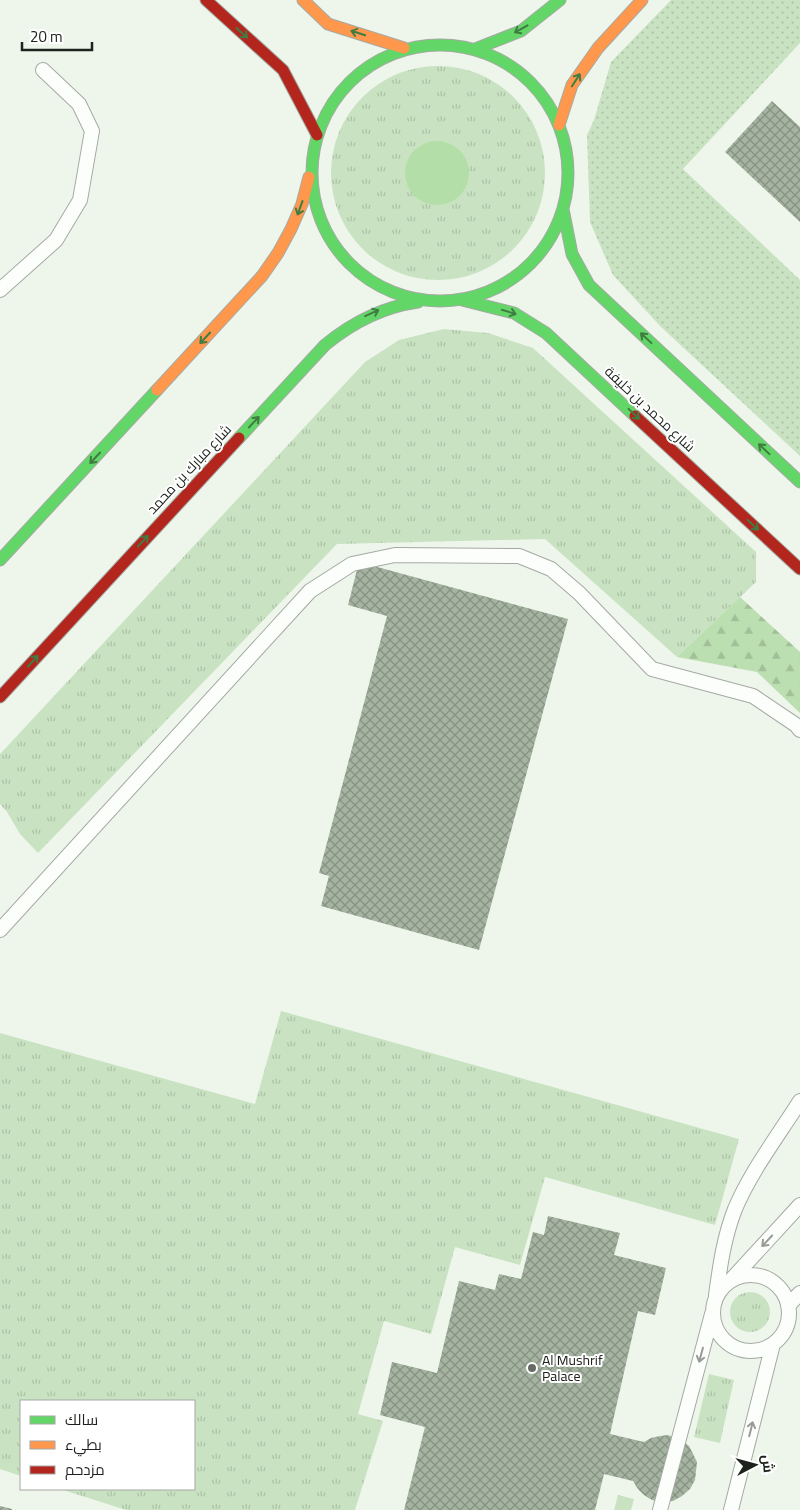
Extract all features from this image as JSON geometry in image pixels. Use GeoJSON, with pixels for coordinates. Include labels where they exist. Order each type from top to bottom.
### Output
{"type":"FeatureCollection","features":[{"type":"Feature","properties":{"kind":"main road"},"geometry":{"type":"LineString","coordinates":[[206,0],[283,70],[317,135]]}},
{"type":"Feature","properties":{"kind":"main road"},"geometry":{"type":"LineString","coordinates":[[302,0],[328,24],[404,48]]}},
{"type":"Feature","properties":{"kind":"main road"},"geometry":{"type":"LineString","coordinates":[[474,48],[521,31],[560,0]]}},
{"type":"Feature","properties":{"kind":"main road"},"geometry":{"type":"LineString","coordinates":[[559,125],[572,85],[598,48],[642,0]]}},
{"type":"Feature","properties":{"kind":"main road"},"geometry":{"type":"LineString","coordinates":[[0,560],[262,276],[277,256],[293,226],[307,186],[317,135],[336,97],[366,67],[404,48],[439,44],[474,48],[510,65],[539,91],[559,125],[566,152],[568,181],[563,209],[548,241],[525,269],[496,289],[462,300],[425,301],[390,292],[359,273],[334,246],[318,213],[312,188],[312,161]]}},
{"type":"Feature","properties":{"kind":"main road"},"geometry":{"type":"LineString","coordinates":[[563,209],[572,254],[588,285],[800,482]]}},
{"type":"Feature","properties":{"kind":"main road","name":"شارع محمد بن خليفة"},"geometry":{"type":"LineString","coordinates":[[462,300],[514,313],[546,332],[800,569]]}},
{"type":"Feature","properties":{"kind":"main road","name":"شارع مبارك بن محمد"},"geometry":{"type":"LineString","coordinates":[[0,697],[325,345],[339,333],[371,314],[388,307],[425,301]]}},
{"type":"Feature","properties":{"kind":"lane"},"geometry":{"type":"LineString","coordinates":[[0,290],[56,240],[80,200],[92,131],[79,104],[43,70]]}},
{"type":"Feature","properties":{"kind":"lane"},"geometry":{"type":"LineString","coordinates":[[0,930],[310,591],[352,564],[395,555],[519,556],[551,569],[652,669],[753,696],[796,725],[800,730]]}},
{"type":"Feature","properties":{"kind":"lane"},"geometry":{"type":"LineString","coordinates":[[729,1281],[739,1276],[750,1275],[765,1278],[778,1287],[788,1306],[788,1317],[786,1327],[773,1344],[762,1349],[749,1351],[737,1348],[726,1342],[718,1332],[713,1320],[726,1238],[735,1210],[748,1182],[800,1101]]}},
{"type":"Feature","properties":{"kind":"lane"},"geometry":{"type":"LineString","coordinates":[[660,1510],[715,1303],[721,1288],[800,1205]]}},
{"type":"Feature","properties":{"kind":"lane"},"geometry":{"type":"LineString","coordinates":[[788,1306],[800,1293]]}},
{"type":"Feature","properties":{"kind":"lane"},"geometry":{"type":"LineString","coordinates":[[731,1510],[773,1344]]}},
{"type":"Feature","properties":{"kind":"green space"},"geometry":{"type":"Polygon","coordinates":[[[671,0],[800,0],[800,43],[683,169],[800,280],[800,456],[660,326],[613,275],[590,222],[587,135],[594,120],[611,62],[671,0]]]}},
{"type":"Feature","properties":{"kind":"green space"},"geometry":{"type":"Polygon","coordinates":[[[438,66],[459,68],[479,74],[506,90],[521,105],[537,132],[543,152],[545,173],[543,194],[537,214],[521,241],[506,256],[479,272],[459,278],[438,280],[417,278],[397,272],[370,256],[355,241],[339,214],[333,194],[331,173],[333,152],[339,132],[355,105],[370,90],[397,74],[417,68],[438,66]]]}},
{"type":"Feature","properties":{"kind":"green space"},"geometry":{"type":"Polygon","coordinates":[[[444,329],[488,333],[533,348],[756,552],[756,582],[677,657],[545,539],[337,544],[38,853],[20,834],[0,804],[0,754],[365,362],[399,340],[444,329]]]}},
{"type":"Feature","properties":{"kind":"green space"},"geometry":{"type":"Polygon","coordinates":[[[740,597],[800,652],[800,713],[757,672],[677,657],[740,597]]]}},
{"type":"Feature","properties":{"kind":"green space"},"geometry":{"type":"Polygon","coordinates":[[[281,1011],[739,1139],[715,1225],[545,1177],[520,1265],[455,1247],[431,1334],[384,1321],[358,1414],[383,1421],[355,1510],[126,1510],[63,1490],[195,1490],[195,1400],[20,1400],[20,1476],[0,1469],[0,1033],[255,1104],[281,1011]]]}},
{"type":"Feature","properties":{"kind":"green space"},"geometry":{"type":"Polygon","coordinates":[[[754,1292],[761,1295],[767,1301],[770,1312],[769,1320],[761,1329],[754,1332],[746,1332],[739,1329],[731,1320],[730,1308],[733,1301],[742,1293],[754,1292]]]}},
{"type":"Feature","properties":{"kind":"green space"},"geometry":{"type":"Polygon","coordinates":[[[709,1374],[734,1380],[720,1443],[694,1437],[709,1374]]]}},
{"type":"Feature","properties":{"kind":"green space"},"geometry":{"type":"Polygon","coordinates":[[[618,1495],[634,1499],[631,1510],[614,1510],[618,1495]]]}},
{"type":"Feature","properties":{"kind":"shaded area"},"geometry":{"type":"Polygon","coordinates":[[[437,141],[449,143],[460,150],[467,161],[469,173],[467,185],[460,196],[449,203],[437,205],[425,203],[414,196],[407,185],[405,173],[407,161],[414,150],[425,143],[437,141]]]}},
{"type":"Feature","properties":{"kind":"building"},"geometry":{"type":"Polygon","coordinates":[[[772,101],[800,127],[800,222],[725,152],[772,101]]]}},
{"type":"Feature","properties":{"kind":"building"},"geometry":{"type":"Polygon","coordinates":[[[359,562],[568,619],[479,950],[321,906],[329,876],[319,873],[387,616],[348,605],[359,562]]]}},
{"type":"Feature","properties":{"kind":"building","name":"Al Mushrif Palace"},"geometry":{"type":"Polygon","coordinates":[[[548,1216],[620,1233],[614,1255],[666,1268],[655,1315],[638,1311],[610,1434],[644,1442],[651,1438],[668,1435],[683,1441],[689,1446],[697,1462],[695,1480],[690,1489],[682,1496],[673,1501],[662,1502],[652,1500],[644,1495],[633,1481],[604,1474],[595,1510],[404,1510],[425,1427],[380,1415],[392,1362],[437,1373],[459,1281],[495,1290],[499,1274],[521,1279],[533,1232],[544,1235],[548,1216]]]}},
{"type":"Feature","properties":{"kind":"building"},"geometry":{"type":"Polygon","coordinates":[[[0,1506],[12,1509],[12,1510],[0,1510],[0,1506]]]}},
{"type":"Feature","properties":{"kind":"traffic: fast"},"geometry":{"type":"LineString","coordinates":[[475,49],[521,31],[560,0]]}},
{"type":"Feature","properties":{"kind":"traffic: fast"},"geometry":{"type":"LineString","coordinates":[[440,45],[477,51],[500,60],[521,74],[539,92],[558,124],[565,148],[568,173],[562,210],[553,233],[539,254],[521,272],[489,291],[465,298],[440,301],[403,295],[380,286],[359,272],[341,254],[322,222],[315,198],[312,173],[318,136],[327,113],[341,92],[359,74],[391,55],[415,48],[440,45]]}},
{"type":"Feature","properties":{"kind":"traffic: fast"},"geometry":{"type":"LineString","coordinates":[[563,209],[572,254],[589,285],[800,482]]}},
{"type":"Feature","properties":{"kind":"traffic: fast"},"geometry":{"type":"LineString","coordinates":[[462,300],[514,313],[546,333],[635,416]]}},
{"type":"Feature","properties":{"kind":"traffic: fast"},"geometry":{"type":"LineString","coordinates":[[239,438],[325,345],[346,329],[380,312],[418,302]]}},
{"type":"Feature","properties":{"kind":"traffic: fast"},"geometry":{"type":"LineString","coordinates":[[0,560],[157,390]]}},
{"type":"Feature","properties":{"kind":"traffic: slow"},"geometry":{"type":"LineString","coordinates":[[303,0],[328,24],[404,48]]}},
{"type":"Feature","properties":{"kind":"traffic: slow"},"geometry":{"type":"LineString","coordinates":[[559,125],[572,85],[598,48],[642,0]]}},
{"type":"Feature","properties":{"kind":"traffic: slow"},"geometry":{"type":"LineString","coordinates":[[157,390],[262,276],[278,253],[291,229],[302,204],[309,177]]}},
{"type":"Feature","properties":{"kind":"traffic: jam"},"geometry":{"type":"LineString","coordinates":[[206,0],[283,70],[317,135]]}},
{"type":"Feature","properties":{"kind":"traffic: jam"},"geometry":{"type":"LineString","coordinates":[[635,416],[800,569]]}},
{"type":"Feature","properties":{"kind":"traffic: jam"},"geometry":{"type":"LineString","coordinates":[[0,697],[239,438]]}},
{"type":"Feature","properties":{"kind":"place","name":"Al Mushrif Palace"},"geometry":{"type":"Point","coordinates":[532,1368]}}]}
